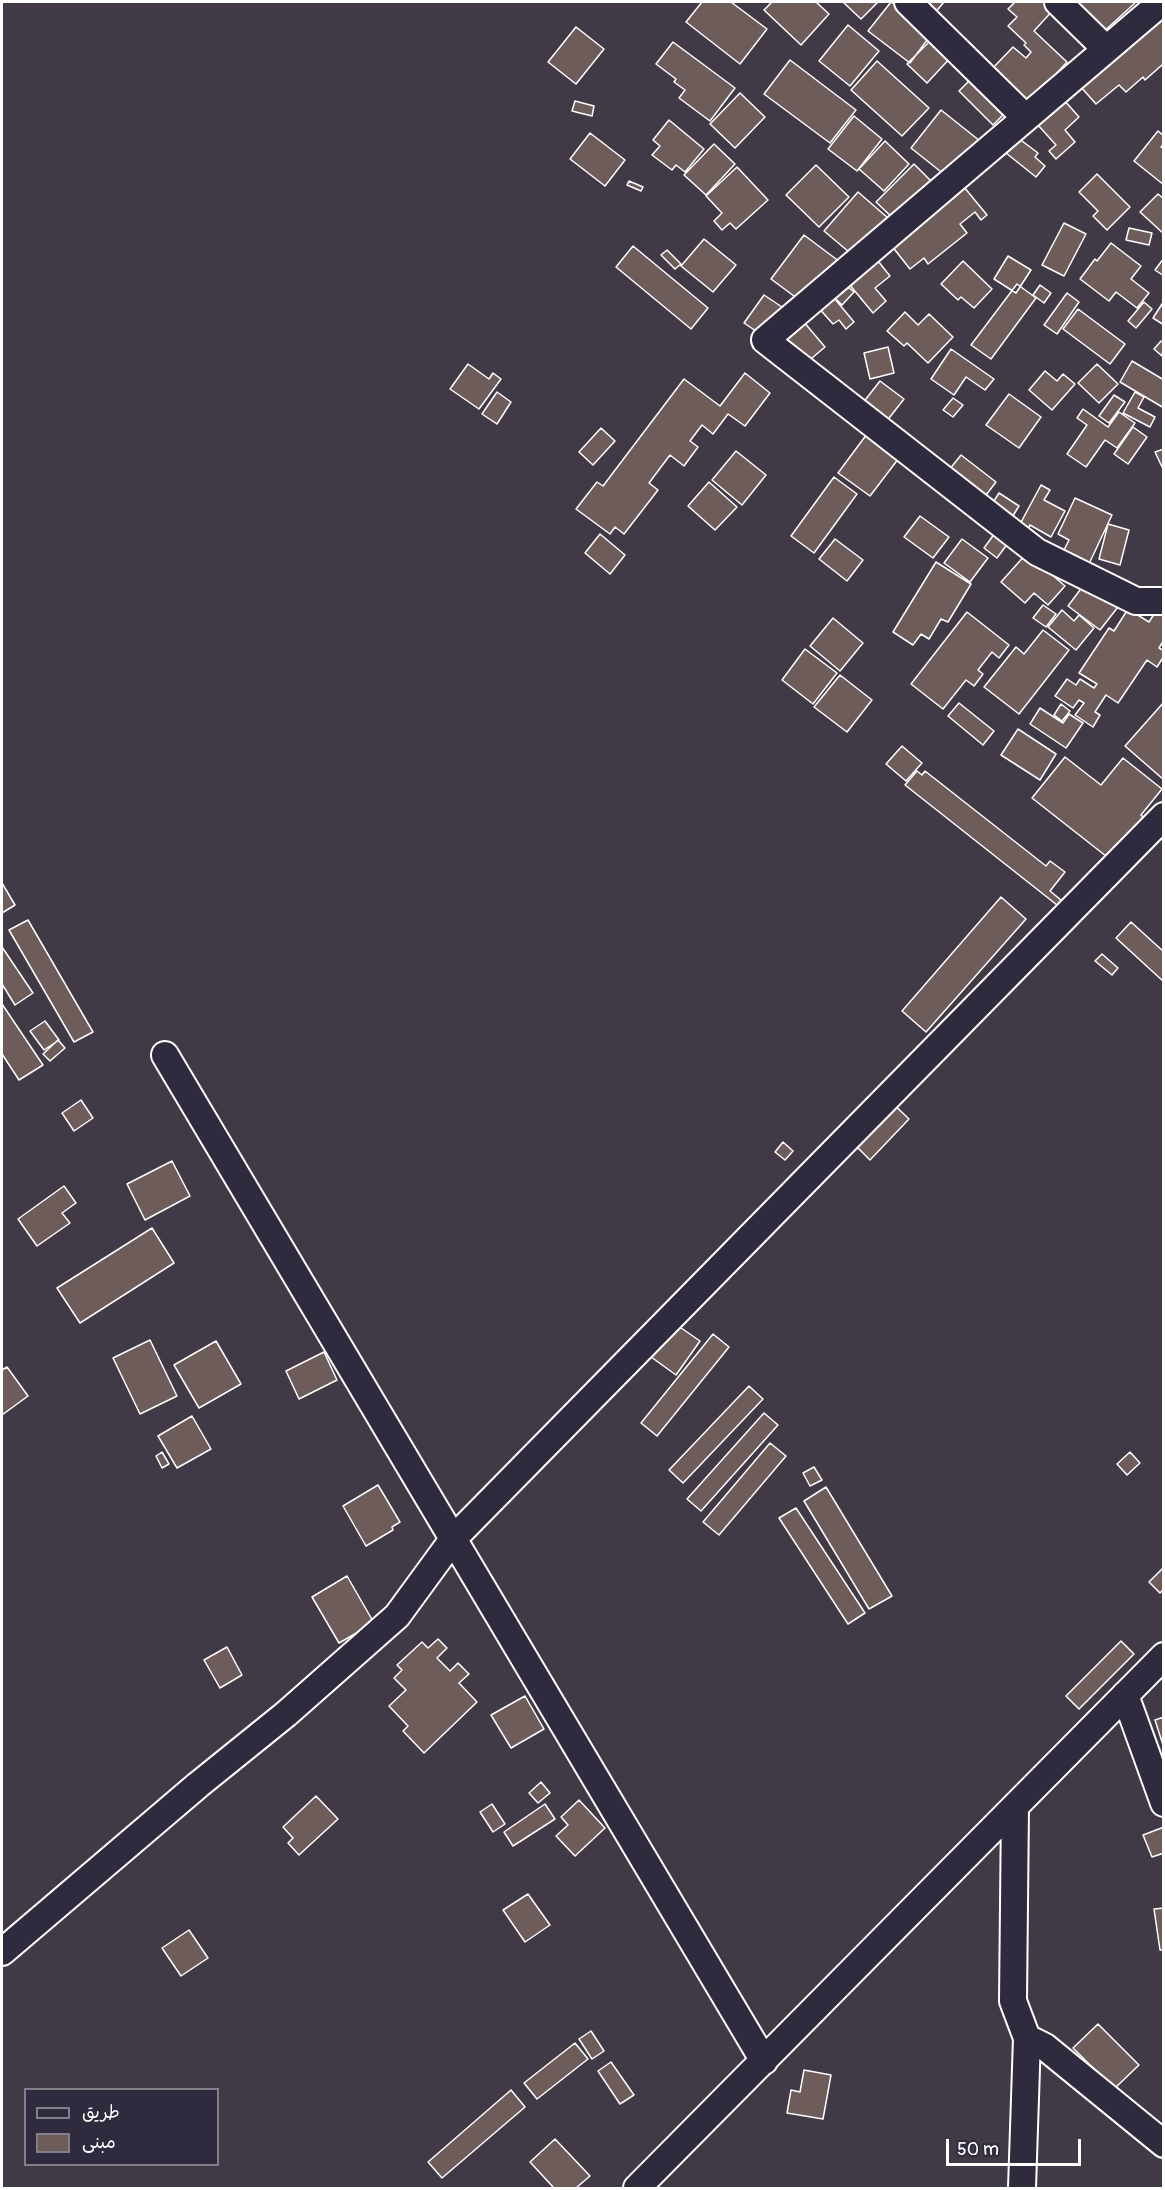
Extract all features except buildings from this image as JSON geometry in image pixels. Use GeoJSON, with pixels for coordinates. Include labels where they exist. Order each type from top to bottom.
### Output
{"type":"FeatureCollection","features":[{"type":"Feature","properties":{"kind":"street"},"geometry":{"type":"LineString","coordinates":[[908,2],[1026,118]]}},
{"type":"Feature","properties":{"kind":"street"},"geometry":{"type":"LineString","coordinates":[[1058,2],[1106,50]]}},
{"type":"Feature","properties":{"kind":"street"},"geometry":{"type":"LineString","coordinates":[[1162,2],[765,340],[1037,552],[1136,601],[1164,601]]}},
{"type":"Feature","properties":{"kind":"street"},"geometry":{"type":"LineString","coordinates":[[2,1952],[190,1792],[286,1714],[397,1616],[453,1538],[1164,816]]}},
{"type":"Feature","properties":{"kind":"street"},"geometry":{"type":"LineString","coordinates":[[165,1055],[764,2061]]}},
{"type":"Feature","properties":{"kind":"street"},"geometry":{"type":"LineString","coordinates":[[637,2188],[1164,1656]]}},
{"type":"Feature","properties":{"kind":"street"},"geometry":{"type":"LineString","coordinates":[[1125,1695],[1164,1803]]}},
{"type":"Feature","properties":{"kind":"street"},"geometry":{"type":"LineString","coordinates":[[1015,1808],[1013,2001],[1027,2038],[1022,2188]]}},
{"type":"Feature","properties":{"kind":"street"},"geometry":{"type":"LineString","coordinates":[[1027,2038],[1045,2047],[1164,2144]]}}]}
